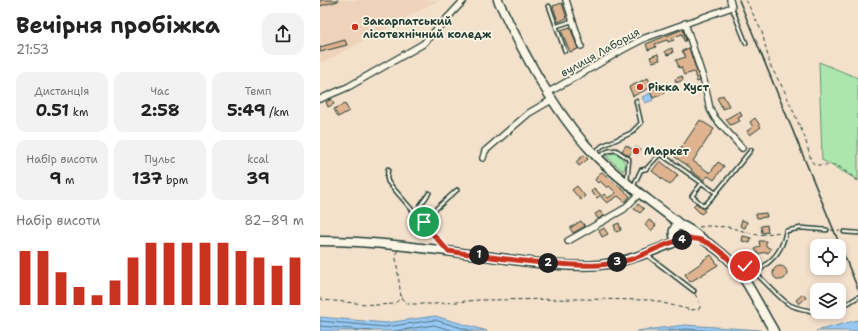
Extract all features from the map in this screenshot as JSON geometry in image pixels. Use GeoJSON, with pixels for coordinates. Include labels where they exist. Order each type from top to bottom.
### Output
{"type":"FeatureCollection","features":[{"type":"Feature","properties":{"kind":"main road"},"geometry":{"type":"LineString","coordinates":[[498,0],[532,64],[573,129],[595,155],[630,185],[674,219],[679,228],[704,240],[726,256],[735,266],[774,331]]}},
{"type":"Feature","properties":{"kind":"main road"},"geometry":{"type":"LineString","coordinates":[[679,228],[687,230],[687,235],[681,240]]}},
{"type":"Feature","properties":{"kind":"main road"},"geometry":{"type":"LineString","coordinates":[[679,228],[674,236],[681,240]]}},
{"type":"Feature","properties":{"kind":"main road"},"geometry":{"type":"LineString","coordinates":[[661,247],[679,228]]}},
{"type":"Feature","properties":{"kind":"main road"},"geometry":{"type":"LineString","coordinates":[[320,241],[397,245],[539,263],[580,265],[615,263],[646,254],[681,240],[704,240]]}},
{"type":"Feature","properties":{"kind":"street"},"geometry":{"type":"LineString","coordinates":[[320,99],[342,90],[423,44],[464,0]]}},
{"type":"Feature","properties":{"kind":"street"},"geometry":{"type":"LineString","coordinates":[[566,0],[581,46]]}},
{"type":"Feature","properties":{"kind":"street"},"geometry":{"type":"LineString","coordinates":[[730,0],[732,7]]}},
{"type":"Feature","properties":{"kind":"street","name":"вулиця Лаборця"},"geometry":{"type":"LineString","coordinates":[[483,158],[485,151],[529,113],[598,64],[645,38],[732,7]]}},
{"type":"Feature","properties":{"kind":"street"},"geometry":{"type":"LineString","coordinates":[[685,23],[704,81],[710,109],[715,118],[742,148]]}},
{"type":"Feature","properties":{"kind":"street"},"geometry":{"type":"LineString","coordinates":[[568,241],[624,209],[640,193]]}},
{"type":"Feature","properties":{"kind":"lane"},"geometry":{"type":"LineString","coordinates":[[549,6],[565,51]]}},
{"type":"Feature","properties":{"kind":"lane"},"geometry":{"type":"LineString","coordinates":[[732,7],[746,43]]}},
{"type":"Feature","properties":{"kind":"lane"},"geometry":{"type":"LineString","coordinates":[[557,26],[572,21]]}},
{"type":"Feature","properties":{"kind":"lane"},"geometry":{"type":"LineString","coordinates":[[595,155],[602,146],[631,133],[641,123],[636,101]]}},
{"type":"Feature","properties":{"kind":"lane"},"geometry":{"type":"LineString","coordinates":[[595,155],[616,150],[629,159],[630,185]]}},
{"type":"Feature","properties":{"kind":"lane"},"geometry":{"type":"LineString","coordinates":[[702,183],[692,196],[704,206],[751,150]]}},
{"type":"Feature","properties":{"kind":"lane"},"geometry":{"type":"LineString","coordinates":[[630,185],[641,170],[646,170],[659,155],[666,157],[716,193]]}},
{"type":"Feature","properties":{"kind":"lane"},"geometry":{"type":"LineString","coordinates":[[388,169],[388,182],[448,251]]}},
{"type":"Feature","properties":{"kind":"lane"},"geometry":{"type":"LineString","coordinates":[[424,224],[428,216],[457,190]]}},
{"type":"Feature","properties":{"kind":"lane"},"geometry":{"type":"LineString","coordinates":[[416,214],[429,193]]}},
{"type":"Feature","properties":{"kind":"lane"},"geometry":{"type":"LineString","coordinates":[[756,273],[771,261],[778,252],[784,241],[786,231],[806,228],[827,230]]}},
{"type":"Feature","properties":{"kind":"lane"},"geometry":{"type":"LineString","coordinates":[[844,232],[858,233]]}},
{"type":"Feature","properties":{"kind":"lane"},"geometry":{"type":"LineString","coordinates":[[646,254],[654,262],[694,292]]}},
{"type":"Feature","properties":{"kind":"lane"},"geometry":{"type":"LineString","coordinates":[[735,266],[742,264],[756,273],[787,303],[810,311]]}},
{"type":"Feature","properties":{"kind":"lane"},"geometry":{"type":"LineString","coordinates":[[846,303],[858,297]]}},
{"type":"Feature","properties":{"kind":"path"},"geometry":{"type":"LineString","coordinates":[[746,0],[763,36],[770,65],[784,90],[806,138],[811,160],[817,165],[835,165],[858,181]]}},
{"type":"Feature","properties":{"kind":"path"},"geometry":{"type":"LineString","coordinates":[[699,227],[728,227],[758,235],[786,231]]}},
{"type":"Feature","properties":{"kind":"path"},"geometry":{"type":"LineString","coordinates":[[827,230],[844,232]]}},
{"type":"Feature","properties":{"kind":"path"},"geometry":{"type":"LineString","coordinates":[[397,245],[396,258],[401,298],[408,304],[434,304],[479,300],[651,300],[691,310],[699,309],[701,305],[694,292]]}},
{"type":"Feature","properties":{"kind":"path"},"geometry":{"type":"LineString","coordinates":[[320,298],[323,300],[377,305],[394,304],[401,298]]}},
{"type":"Feature","properties":{"kind":"shaded area","name":"Закарпатський лісотехнічний коледж"},"geometry":{"type":"Polygon","coordinates":[[[320,0],[439,0],[322,63],[320,60],[320,0]]]}},
{"type":"Feature","properties":{"kind":"green space"},"geometry":{"type":"Polygon","coordinates":[[[819,62],[858,78],[858,180],[822,160],[819,62]]]}},
{"type":"Feature","properties":{"kind":"green space"},"geometry":{"type":"Polygon","coordinates":[[[613,153],[619,155],[624,161],[626,165],[623,171],[606,156],[613,153]]]}},
{"type":"Feature","properties":{"kind":"water"},"geometry":{"type":"Polygon","coordinates":[[[651,93],[653,100],[645,103],[642,97],[651,93]]]}},
{"type":"Feature","properties":{"kind":"water"},"geometry":{"type":"Polygon","coordinates":[[[435,316],[487,331],[320,331],[320,317],[386,323],[435,316]]]}},
{"type":"Feature","properties":{"kind":"water"},"geometry":{"type":"Polygon","coordinates":[[[858,320],[858,331],[816,331],[854,321],[858,320]]]}},
{"type":"Feature","properties":{"kind":"water"},"geometry":{"type":"Polygon","coordinates":[[[685,325],[760,330],[762,331],[637,331],[685,325]]]}},
{"type":"Feature","properties":{"kind":"building"},"geometry":{"type":"Polygon","coordinates":[[[320,0],[338,0],[338,1],[320,6],[320,0]]]}},
{"type":"Feature","properties":{"kind":"building"},"geometry":{"type":"Polygon","coordinates":[[[562,3],[567,18],[558,22],[553,6],[562,3]]]}},
{"type":"Feature","properties":{"kind":"building"},"geometry":{"type":"Polygon","coordinates":[[[570,27],[578,49],[570,52],[561,30],[570,27]]]}},
{"type":"Feature","properties":{"kind":"building"},"geometry":{"type":"Polygon","coordinates":[[[683,29],[686,41],[684,41],[682,34],[672,38],[674,40],[668,42],[667,40],[655,44],[656,47],[648,50],[646,44],[683,29]]]}},
{"type":"Feature","properties":{"kind":"building"},"geometry":{"type":"Polygon","coordinates":[[[345,40],[347,45],[320,52],[320,47],[345,40]]]}},
{"type":"Feature","properties":{"kind":"building"},"geometry":{"type":"Polygon","coordinates":[[[672,48],[673,53],[667,55],[665,51],[672,48]]]}},
{"type":"Feature","properties":{"kind":"building"},"geometry":{"type":"Polygon","coordinates":[[[689,48],[700,81],[697,82],[694,72],[684,75],[676,60],[686,57],[682,51],[689,48]]]}},
{"type":"Feature","properties":{"kind":"building"},"geometry":{"type":"Polygon","coordinates":[[[658,54],[660,60],[652,62],[650,57],[658,54]]]}},
{"type":"Feature","properties":{"kind":"building"},"geometry":{"type":"Polygon","coordinates":[[[682,76],[683,80],[676,83],[675,79],[682,76]]]}},
{"type":"Feature","properties":{"kind":"building","name":"Рікка Хуст"},"geometry":{"type":"Polygon","coordinates":[[[648,78],[652,87],[633,96],[629,87],[648,78]]]}},
{"type":"Feature","properties":{"kind":"building"},"geometry":{"type":"Polygon","coordinates":[[[661,85],[665,93],[653,98],[650,91],[661,85]]]}},
{"type":"Feature","properties":{"kind":"building"},"geometry":{"type":"Polygon","coordinates":[[[723,95],[729,106],[723,109],[717,98],[723,95]]]}},
{"type":"Feature","properties":{"kind":"building"},"geometry":{"type":"Polygon","coordinates":[[[332,99],[334,104],[328,107],[326,102],[332,99]]]}},
{"type":"Feature","properties":{"kind":"building"},"geometry":{"type":"Polygon","coordinates":[[[345,104],[349,111],[338,117],[334,109],[345,104]]]}},
{"type":"Feature","properties":{"kind":"building"},"geometry":{"type":"Polygon","coordinates":[[[740,111],[742,116],[738,118],[740,121],[730,125],[726,119],[740,111]]]}},
{"type":"Feature","properties":{"kind":"building"},"geometry":{"type":"Polygon","coordinates":[[[755,118],[761,127],[750,135],[747,131],[753,127],[750,122],[755,118]]]}},
{"type":"Feature","properties":{"kind":"building"},"geometry":{"type":"Polygon","coordinates":[[[700,120],[714,129],[693,161],[710,173],[718,162],[724,166],[714,180],[708,176],[704,180],[675,157],[700,120]]]}},
{"type":"Feature","properties":{"kind":"building"},"geometry":{"type":"Polygon","coordinates":[[[626,145],[633,150],[635,147],[641,150],[637,155],[632,151],[629,156],[622,151],[626,145]]]}},
{"type":"Feature","properties":{"kind":"building"},"geometry":{"type":"Polygon","coordinates":[[[584,155],[588,159],[579,166],[576,162],[584,155]]]}},
{"type":"Feature","properties":{"kind":"building"},"geometry":{"type":"Polygon","coordinates":[[[660,161],[678,175],[670,185],[652,171],[660,161]]]}},
{"type":"Feature","properties":{"kind":"building"},"geometry":{"type":"Polygon","coordinates":[[[602,172],[630,196],[625,202],[618,196],[607,203],[601,197],[604,194],[608,198],[616,193],[609,186],[607,188],[600,181],[598,183],[595,180],[602,172]]]}},
{"type":"Feature","properties":{"kind":"building"},"geometry":{"type":"Polygon","coordinates":[[[577,186],[585,196],[581,200],[572,190],[577,186]]]}},
{"type":"Feature","properties":{"kind":"building"},"geometry":{"type":"Polygon","coordinates":[[[594,188],[601,195],[597,198],[591,192],[594,188]]]}},
{"type":"Feature","properties":{"kind":"building"},"geometry":{"type":"Polygon","coordinates":[[[696,203],[705,211],[701,214],[693,206],[696,203]]]}},
{"type":"Feature","properties":{"kind":"building"},"geometry":{"type":"Polygon","coordinates":[[[638,204],[644,209],[640,213],[634,209],[638,204]]]}},
{"type":"Feature","properties":{"kind":"building"},"geometry":{"type":"Polygon","coordinates":[[[600,211],[604,216],[598,219],[595,214],[600,211]]]}},
{"type":"Feature","properties":{"kind":"building"},"geometry":{"type":"Polygon","coordinates":[[[766,213],[767,217],[757,218],[756,214],[766,213]]]}},
{"type":"Feature","properties":{"kind":"building"},"geometry":{"type":"Polygon","coordinates":[[[649,220],[656,225],[651,231],[645,225],[649,220]]]}},
{"type":"Feature","properties":{"kind":"building"},"geometry":{"type":"Polygon","coordinates":[[[742,220],[747,222],[745,228],[740,226],[742,220]]]}},
{"type":"Feature","properties":{"kind":"building"},"geometry":{"type":"Polygon","coordinates":[[[581,221],[585,226],[573,233],[570,228],[581,221]]]}},
{"type":"Feature","properties":{"kind":"building"},"geometry":{"type":"Polygon","coordinates":[[[619,223],[621,230],[616,232],[614,225],[619,223]]]}},
{"type":"Feature","properties":{"kind":"building"},"geometry":{"type":"Polygon","coordinates":[[[767,225],[768,232],[762,233],[761,226],[767,225]]]}},
{"type":"Feature","properties":{"kind":"building"},"geometry":{"type":"Polygon","coordinates":[[[604,228],[608,234],[602,237],[599,231],[604,228]]]}},
{"type":"Feature","properties":{"kind":"building"},"geometry":{"type":"Polygon","coordinates":[[[743,236],[751,238],[750,243],[742,241],[743,236]]]}},
{"type":"Feature","properties":{"kind":"building"},"geometry":{"type":"Polygon","coordinates":[[[759,241],[766,241],[766,246],[771,249],[768,253],[758,254],[755,249],[760,246],[759,241]]]}},
{"type":"Feature","properties":{"kind":"building"},"geometry":{"type":"Polygon","coordinates":[[[711,255],[718,265],[690,282],[685,274],[711,255]]]}},
{"type":"Feature","properties":{"kind":"building"},"geometry":{"type":"Polygon","coordinates":[[[777,266],[783,266],[787,270],[787,276],[783,280],[777,280],[773,276],[773,270],[777,266]]]}},
{"type":"Feature","properties":{"kind":"building"},"geometry":{"type":"Polygon","coordinates":[[[803,294],[806,298],[799,304],[796,300],[803,294]]]}},
{"type":"Feature","properties":{"kind":"railway"},"geometry":{"type":"LineString","coordinates":[[739,0],[858,289]]}},
{"type":"Feature","properties":{"kind":"place","name":"Закарпатський лісотехнічний коледж"},"geometry":{"type":"Point","coordinates":[355,27]}},
{"type":"Feature","properties":{"kind":"place","name":"Рікка Хуст"},"geometry":{"type":"Point","coordinates":[640,87]}},
{"type":"Feature","properties":{"kind":"place","name":"Маркет"},"geometry":{"type":"Point","coordinates":[636,151]}},
{"type":"Feature","properties":{"kind":"route"},"geometry":{"type":"LineString","coordinates":[[424,222],[424,224],[448,251],[539,263],[598,265],[630,259],[680,240],[695,239],[704,240],[712,245],[726,256],[735,266],[742,264],[745,266]]}}]}
